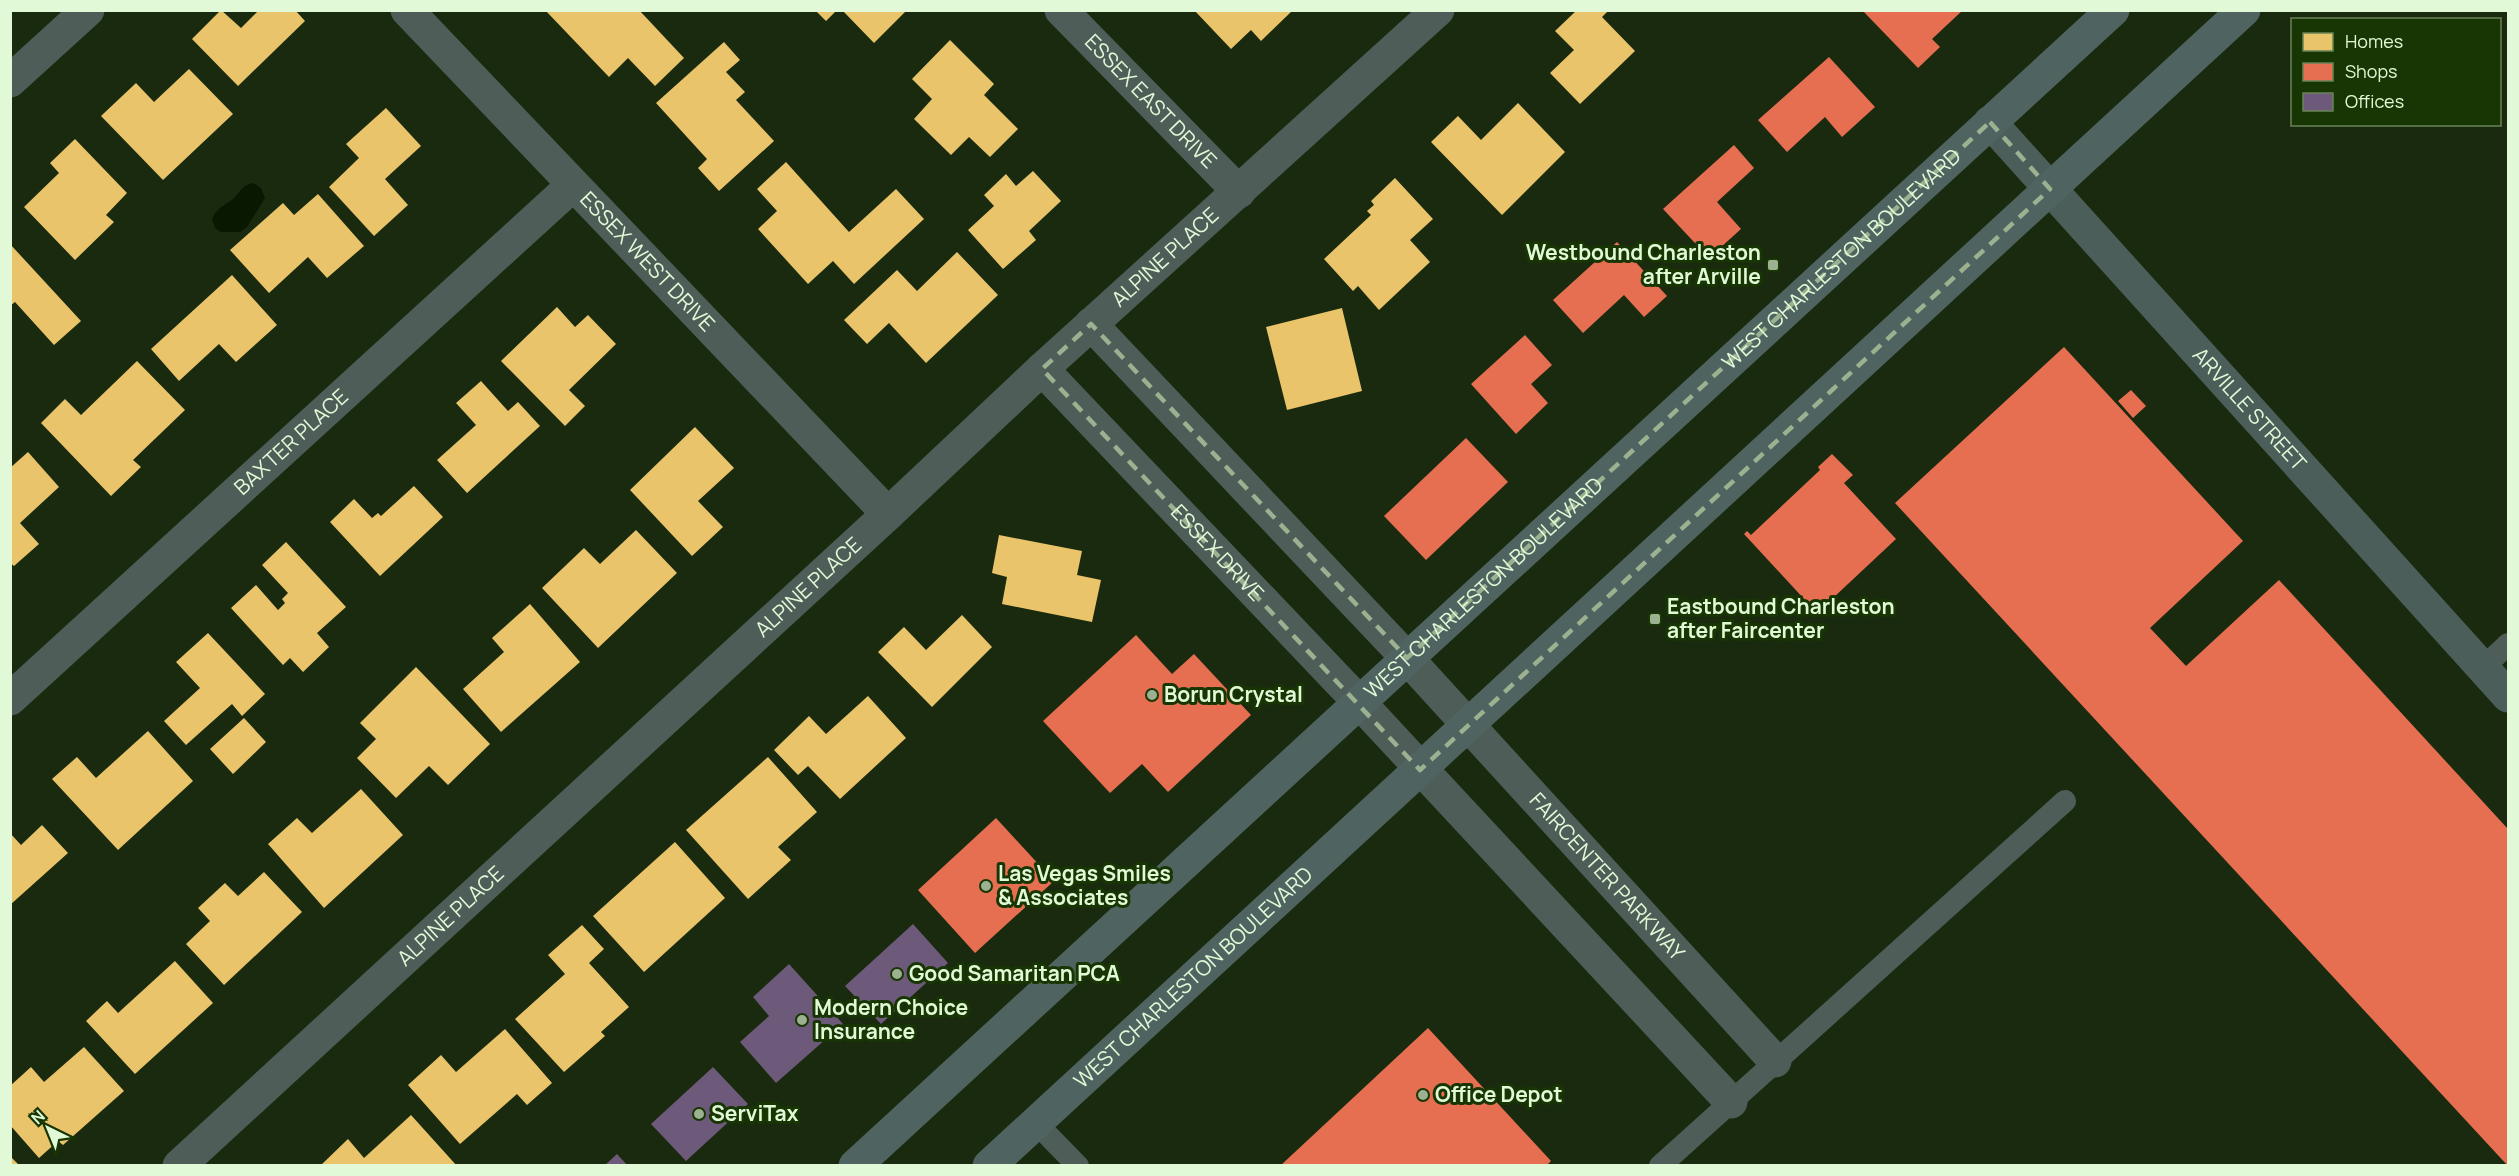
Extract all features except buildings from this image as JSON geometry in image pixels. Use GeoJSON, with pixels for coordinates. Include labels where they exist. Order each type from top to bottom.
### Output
{"type":"FeatureCollection","features":[{"type":"Feature","properties":{"kind":"main road","name":"WEST CHARLESTON BOULEVARD"},"geometry":{"type":"LineString","coordinates":[[855,1166],[2113,10]]}},
{"type":"Feature","properties":{"kind":"main road","name":"WEST CHARLESTON BOULEVARD"},"geometry":{"type":"LineString","coordinates":[[989,1166],[2244,10]]}},
{"type":"Feature","properties":{"kind":"street"},"geometry":{"type":"LineString","coordinates":[[10,81],[88,10]]}},
{"type":"Feature","properties":{"kind":"street","name":"ESSEX WEST DRIVE"},"geometry":{"type":"LineString","coordinates":[[407,10],[888,514]]}},
{"type":"Feature","properties":{"kind":"street","name":"ESSEX EAST DRIVE"},"geometry":{"type":"LineString","coordinates":[[1061,10],[1239,192]]}},
{"type":"Feature","properties":{"kind":"street","name":"ALPINE PLACE"},"geometry":{"type":"LineString","coordinates":[[179,1166],[888,514],[1091,324],[1438,10]]}},
{"type":"Feature","properties":{"kind":"street","name":"ARVILLE STREET"},"geometry":{"type":"LineString","coordinates":[[1990,122],[2508,696]]}},
{"type":"Feature","properties":{"kind":"street","name":"BAXTER PLACE"},"geometry":{"type":"LineString","coordinates":[[10,699],[573,185]]}},
{"type":"Feature","properties":{"kind":"street"},"geometry":{"type":"LineString","coordinates":[[1091,324],[1407,658]]}},
{"type":"Feature","properties":{"kind":"street","name":"ESSEX DRIVE"},"geometry":{"type":"LineString","coordinates":[[1042,369],[1359,702],[1420,770]]}},
{"type":"Feature","properties":{"kind":"street","name":"FAIRCENTER PARKWAY"},"geometry":{"type":"LineString","coordinates":[[1407,658],[1775,1061]]}},
{"type":"Feature","properties":{"kind":"street"},"geometry":{"type":"LineString","coordinates":[[1420,770],[1731,1102]]}},
{"type":"Feature","properties":{"kind":"lane"},"geometry":{"type":"LineString","coordinates":[[2484,667],[2508,644]]}},
{"type":"Feature","properties":{"kind":"lane"},"geometry":{"type":"LineString","coordinates":[[1660,1166],[2065,801]]}},
{"type":"Feature","properties":{"kind":"lane"},"geometry":{"type":"LineString","coordinates":[[1036,1123],[1078,1166]]}},
{"type":"Feature","properties":{"kind":"highlighted area"},"geometry":{"type":"Polygon","coordinates":[[[1990,122],[2050,189],[1420,770],[1042,369],[1091,324],[1407,658],[1990,122]]]}},
{"type":"Feature","properties":{"kind":"shaded area"},"geometry":{"type":"Polygon","coordinates":[[[253,183],[261,188],[265,198],[247,227],[240,232],[221,232],[215,228],[212,219],[216,212],[244,187],[253,183]]]}},
{"type":"Feature","properties":{"kind":"place","name":"Westbound Charleston after Arville"},"geometry":{"type":"Point","coordinates":[1773,265]}},
{"type":"Feature","properties":{"kind":"place","name":"Eastbound Charleston after Faircenter"},"geometry":{"type":"Point","coordinates":[1655,619]}},
{"type":"Feature","properties":{"kind":"place","name":"Borun Crystal"},"geometry":{"type":"Point","coordinates":[1152,695]}},
{"type":"Feature","properties":{"kind":"place","name":"Las Vegas Smiles & Associates"},"geometry":{"type":"Point","coordinates":[986,886]}},
{"type":"Feature","properties":{"kind":"place","name":"Good Samaritan PCA"},"geometry":{"type":"Point","coordinates":[897,974]}},
{"type":"Feature","properties":{"kind":"place","name":"Modern Choice Insurance"},"geometry":{"type":"Point","coordinates":[802,1020]}},
{"type":"Feature","properties":{"kind":"place","name":"Office Depot"},"geometry":{"type":"Point","coordinates":[1423,1095]}},
{"type":"Feature","properties":{"kind":"place","name":"ServiTax"},"geometry":{"type":"Point","coordinates":[699,1114]}}]}
